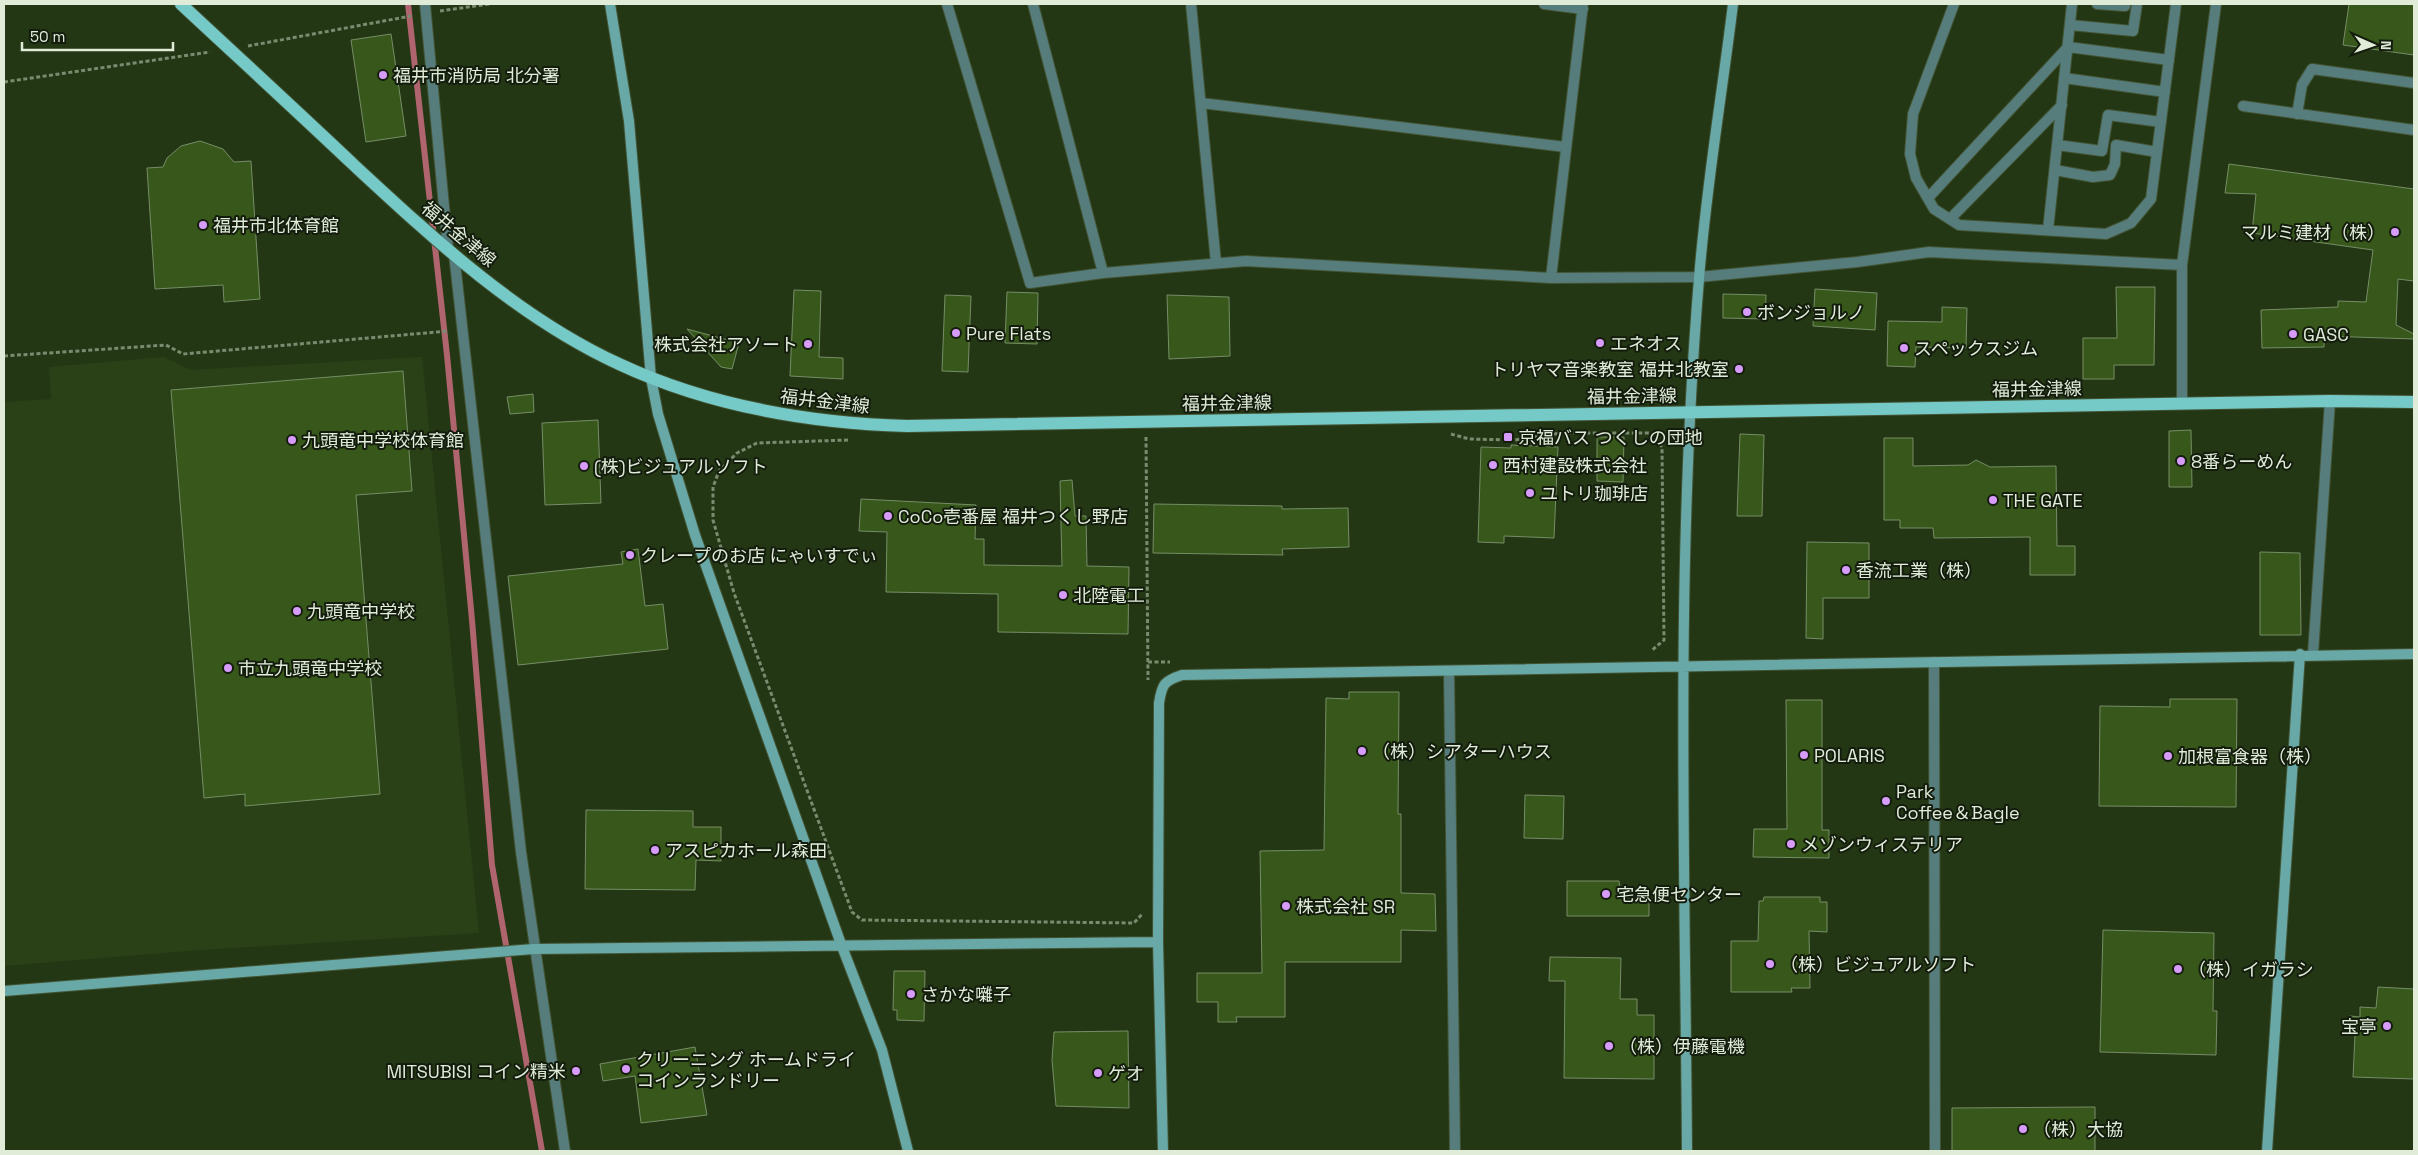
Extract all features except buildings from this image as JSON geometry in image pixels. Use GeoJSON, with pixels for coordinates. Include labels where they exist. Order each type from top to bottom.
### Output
{"type":"FeatureCollection","features":[{"type":"Feature","properties":{"kind":"main road","name":"福井金津線"},"geometry":{"type":"LineString","coordinates":[[181,4],[451,252],[496,288],[572,339],[612,361],[651,378],[718,400],[759,409],[841,422],[906,426],[2330,401],[2414,402]]}},
{"type":"Feature","properties":{"kind":"street"},"geometry":{"type":"LineString","coordinates":[[425,4],[451,252],[462,330],[521,852],[565,1151]]}},
{"type":"Feature","properties":{"kind":"street"},"geometry":{"type":"LineString","coordinates":[[610,4],[629,121],[651,378],[665,439],[695,535],[841,944],[882,1050],[908,1151]]}},
{"type":"Feature","properties":{"kind":"street"},"geometry":{"type":"LineString","coordinates":[[947,4],[1030,283],[1103,273],[1246,261],[1552,278],[1699,277],[1857,262],[1930,252],[2182,265]]}},
{"type":"Feature","properties":{"kind":"street"},"geometry":{"type":"LineString","coordinates":[[1033,4],[1103,273]]}},
{"type":"Feature","properties":{"kind":"street"},"geometry":{"type":"LineString","coordinates":[[1191,4],[1216,263]]}},
{"type":"Feature","properties":{"kind":"street"},"geometry":{"type":"LineString","coordinates":[[1544,4],[1583,6],[1552,278]]}},
{"type":"Feature","properties":{"kind":"street"},"geometry":{"type":"LineString","coordinates":[[1687,1151],[1683,667],[1691,413],[1699,277],[1734,4]]}},
{"type":"Feature","properties":{"kind":"street"},"geometry":{"type":"LineString","coordinates":[[1954,4],[1913,114],[1910,154],[1916,178],[1934,209],[1959,224],[2106,234],[2131,223],[2151,199],[2176,4]]}},
{"type":"Feature","properties":{"kind":"street"},"geometry":{"type":"LineString","coordinates":[[2048,230],[2072,4]]}},
{"type":"Feature","properties":{"kind":"street"},"geometry":{"type":"LineString","coordinates":[[2097,4],[2125,6],[2125,4]]}},
{"type":"Feature","properties":{"kind":"street"},"geometry":{"type":"LineString","coordinates":[[2070,25],[2133,31],[2137,4]]}},
{"type":"Feature","properties":{"kind":"street"},"geometry":{"type":"LineString","coordinates":[[2182,404],[2182,265],[2216,4]]}},
{"type":"Feature","properties":{"kind":"street"},"geometry":{"type":"LineString","coordinates":[[1928,198],[2068,48]]}},
{"type":"Feature","properties":{"kind":"street"},"geometry":{"type":"LineString","coordinates":[[2068,48],[2168,60]]}},
{"type":"Feature","properties":{"kind":"street"},"geometry":{"type":"LineString","coordinates":[[2297,114],[2302,85],[2312,69],[2414,82]]}},
{"type":"Feature","properties":{"kind":"street"},"geometry":{"type":"LineString","coordinates":[[2064,78],[2165,92]]}},
{"type":"Feature","properties":{"kind":"street"},"geometry":{"type":"LineString","coordinates":[[1201,103],[1566,147]]}},
{"type":"Feature","properties":{"kind":"street"},"geometry":{"type":"LineString","coordinates":[[1950,219],[2062,105]]}},
{"type":"Feature","properties":{"kind":"street"},"geometry":{"type":"LineString","coordinates":[[2243,106],[2414,130]]}},
{"type":"Feature","properties":{"kind":"street"},"geometry":{"type":"LineString","coordinates":[[2058,145],[2102,150],[2108,115],[2161,122]]}},
{"type":"Feature","properties":{"kind":"street"},"geometry":{"type":"LineString","coordinates":[[2055,170],[2093,177],[2110,175],[2115,164],[2116,145],[2157,152]]}},
{"type":"Feature","properties":{"kind":"street"},"geometry":{"type":"LineString","coordinates":[[2313,654],[2330,401]]}},
{"type":"Feature","properties":{"kind":"street"},"geometry":{"type":"LineString","coordinates":[[1163,1151],[1158,942],[1159,702],[1162,687],[1169,679],[1182,676],[2300,654],[2414,654]]}},
{"type":"Feature","properties":{"kind":"street"},"geometry":{"type":"LineString","coordinates":[[2267,1151],[2300,654]]}},
{"type":"Feature","properties":{"kind":"street"},"geometry":{"type":"LineString","coordinates":[[1934,662],[1935,1151]]}},
{"type":"Feature","properties":{"kind":"street"},"geometry":{"type":"LineString","coordinates":[[1449,671],[1455,1151]]}},
{"type":"Feature","properties":{"kind":"street"},"geometry":{"type":"LineString","coordinates":[[4,991],[534,949],[841,944],[1158,942]]}},
{"type":"Feature","properties":{"kind":"path"},"geometry":{"type":"LineString","coordinates":[[4,356],[166,346],[183,354],[462,330]]}},
{"type":"Feature","properties":{"kind":"path"},"geometry":{"type":"LineString","coordinates":[[1446,433],[1469,439],[1515,440],[1560,433],[1650,432],[1662,447],[1664,640],[1651,652],[1641,652]]}},
{"type":"Feature","properties":{"kind":"path"},"geometry":{"type":"LineString","coordinates":[[1148,682],[1146,435],[1155,435]]}},
{"type":"Feature","properties":{"kind":"path"},"geometry":{"type":"LineString","coordinates":[[850,440],[757,443],[737,453],[719,471],[713,487],[713,520],[734,593],[852,912],[862,920],[1134,923],[1146,909]]}},
{"type":"Feature","properties":{"kind":"path"},"geometry":{"type":"LineString","coordinates":[[1148,662],[1178,662]]}},
{"type":"Feature","properties":{"kind":"shaded area","name":"市立九頭竜中学校"},"geometry":{"type":"Polygon","coordinates":[[[164,357],[191,370],[422,357],[479,933],[200,950],[4,966],[4,402],[51,399],[49,367],[164,357]]]}},
{"type":"Feature","properties":{"kind":"waterway"},"geometry":{"type":"LineString","coordinates":[[408,4],[447,355],[472,620],[492,865],[542,1151]]}},
{"type":"Feature","properties":{"kind":"place","name":"福井市消防局 北分署"},"geometry":{"type":"Point","coordinates":[383,75]}},
{"type":"Feature","properties":{"kind":"place","name":"福井市北体育館"},"geometry":{"type":"Point","coordinates":[203,225]}},
{"type":"Feature","properties":{"kind":"place","name":"マルミ建材（株）"},"geometry":{"type":"Point","coordinates":[2395,232]}},
{"type":"Feature","properties":{"kind":"place","name":"ボンジョルノ"},"geometry":{"type":"Point","coordinates":[1747,312]}},
{"type":"Feature","properties":{"kind":"place","name":"Pure Flats"},"geometry":{"type":"Point","coordinates":[956,333]}},
{"type":"Feature","properties":{"kind":"place","name":"GASC"},"geometry":{"type":"Point","coordinates":[2293,334]}},
{"type":"Feature","properties":{"kind":"place","name":"エネオス"},"geometry":{"type":"Point","coordinates":[1600,343]}},
{"type":"Feature","properties":{"kind":"place","name":"株式会社アソート"},"geometry":{"type":"Point","coordinates":[808,344]}},
{"type":"Feature","properties":{"kind":"place","name":"スペックスジム"},"geometry":{"type":"Point","coordinates":[1904,348]}},
{"type":"Feature","properties":{"kind":"place","name":"トリヤマ音楽教室 福井北教室"},"geometry":{"type":"Point","coordinates":[1739,369]}},
{"type":"Feature","properties":{"kind":"place","name":"京福バス つくしの団地"},"geometry":{"type":"Point","coordinates":[1508,437]}},
{"type":"Feature","properties":{"kind":"place","name":"九頭竜中学校体育館"},"geometry":{"type":"Point","coordinates":[292,440]}},
{"type":"Feature","properties":{"kind":"place","name":"8番らーめん"},"geometry":{"type":"Point","coordinates":[2181,461]}},
{"type":"Feature","properties":{"kind":"place","name":"西村建設株式会社"},"geometry":{"type":"Point","coordinates":[1493,465]}},
{"type":"Feature","properties":{"kind":"place","name":"(株)ビジュアルソフト"},"geometry":{"type":"Point","coordinates":[584,466]}},
{"type":"Feature","properties":{"kind":"place","name":"ユトリ珈琲店"},"geometry":{"type":"Point","coordinates":[1530,493]}},
{"type":"Feature","properties":{"kind":"place","name":"THE GATE"},"geometry":{"type":"Point","coordinates":[1993,500]}},
{"type":"Feature","properties":{"kind":"place","name":"CoCo壱番屋 福井つくし野店"},"geometry":{"type":"Point","coordinates":[888,516]}},
{"type":"Feature","properties":{"kind":"place","name":"クレープのお店 にゃいすでぃ"},"geometry":{"type":"Point","coordinates":[630,555]}},
{"type":"Feature","properties":{"kind":"place","name":"香流工業（株）"},"geometry":{"type":"Point","coordinates":[1846,570]}},
{"type":"Feature","properties":{"kind":"place","name":"北陸電工"},"geometry":{"type":"Point","coordinates":[1063,595]}},
{"type":"Feature","properties":{"kind":"place","name":"九頭竜中学校"},"geometry":{"type":"Point","coordinates":[297,611]}},
{"type":"Feature","properties":{"kind":"place","name":"市立九頭竜中学校"},"geometry":{"type":"Point","coordinates":[228,668]}},
{"type":"Feature","properties":{"kind":"place","name":"（株）シアターハウス"},"geometry":{"type":"Point","coordinates":[1362,751]}},
{"type":"Feature","properties":{"kind":"place","name":"POLARIS"},"geometry":{"type":"Point","coordinates":[1804,755]}},
{"type":"Feature","properties":{"kind":"place","name":"加根富食器（株）"},"geometry":{"type":"Point","coordinates":[2168,756]}},
{"type":"Feature","properties":{"kind":"place","name":"Park Coffee＆Bagle"},"geometry":{"type":"Point","coordinates":[1886,801]}},
{"type":"Feature","properties":{"kind":"place","name":"メゾンウィステリア"},"geometry":{"type":"Point","coordinates":[1791,844]}},
{"type":"Feature","properties":{"kind":"place","name":"アスピカホール森田"},"geometry":{"type":"Point","coordinates":[655,850]}},
{"type":"Feature","properties":{"kind":"place","name":"宅急便センター"},"geometry":{"type":"Point","coordinates":[1606,894]}},
{"type":"Feature","properties":{"kind":"place","name":"株式会社 SR"},"geometry":{"type":"Point","coordinates":[1286,906]}},
{"type":"Feature","properties":{"kind":"place","name":"（株）ビジュアルソフト"},"geometry":{"type":"Point","coordinates":[1770,964]}},
{"type":"Feature","properties":{"kind":"place","name":"（株）イガラシ"},"geometry":{"type":"Point","coordinates":[2178,969]}},
{"type":"Feature","properties":{"kind":"place","name":"さかな囃子"},"geometry":{"type":"Point","coordinates":[911,994]}},
{"type":"Feature","properties":{"kind":"place","name":"宝亭"},"geometry":{"type":"Point","coordinates":[2387,1026]}},
{"type":"Feature","properties":{"kind":"place","name":"（株）伊藤電機"},"geometry":{"type":"Point","coordinates":[1609,1046]}},
{"type":"Feature","properties":{"kind":"place","name":"クリーニング ホームドライ コインランドリー"},"geometry":{"type":"Point","coordinates":[626,1069]}},
{"type":"Feature","properties":{"kind":"place","name":"MITSUBISI コイン精米"},"geometry":{"type":"Point","coordinates":[576,1071]}},
{"type":"Feature","properties":{"kind":"place","name":"ゲオ"},"geometry":{"type":"Point","coordinates":[1098,1073]}},
{"type":"Feature","properties":{"kind":"place","name":"（株）大協"},"geometry":{"type":"Point","coordinates":[2023,1129]}}]}
